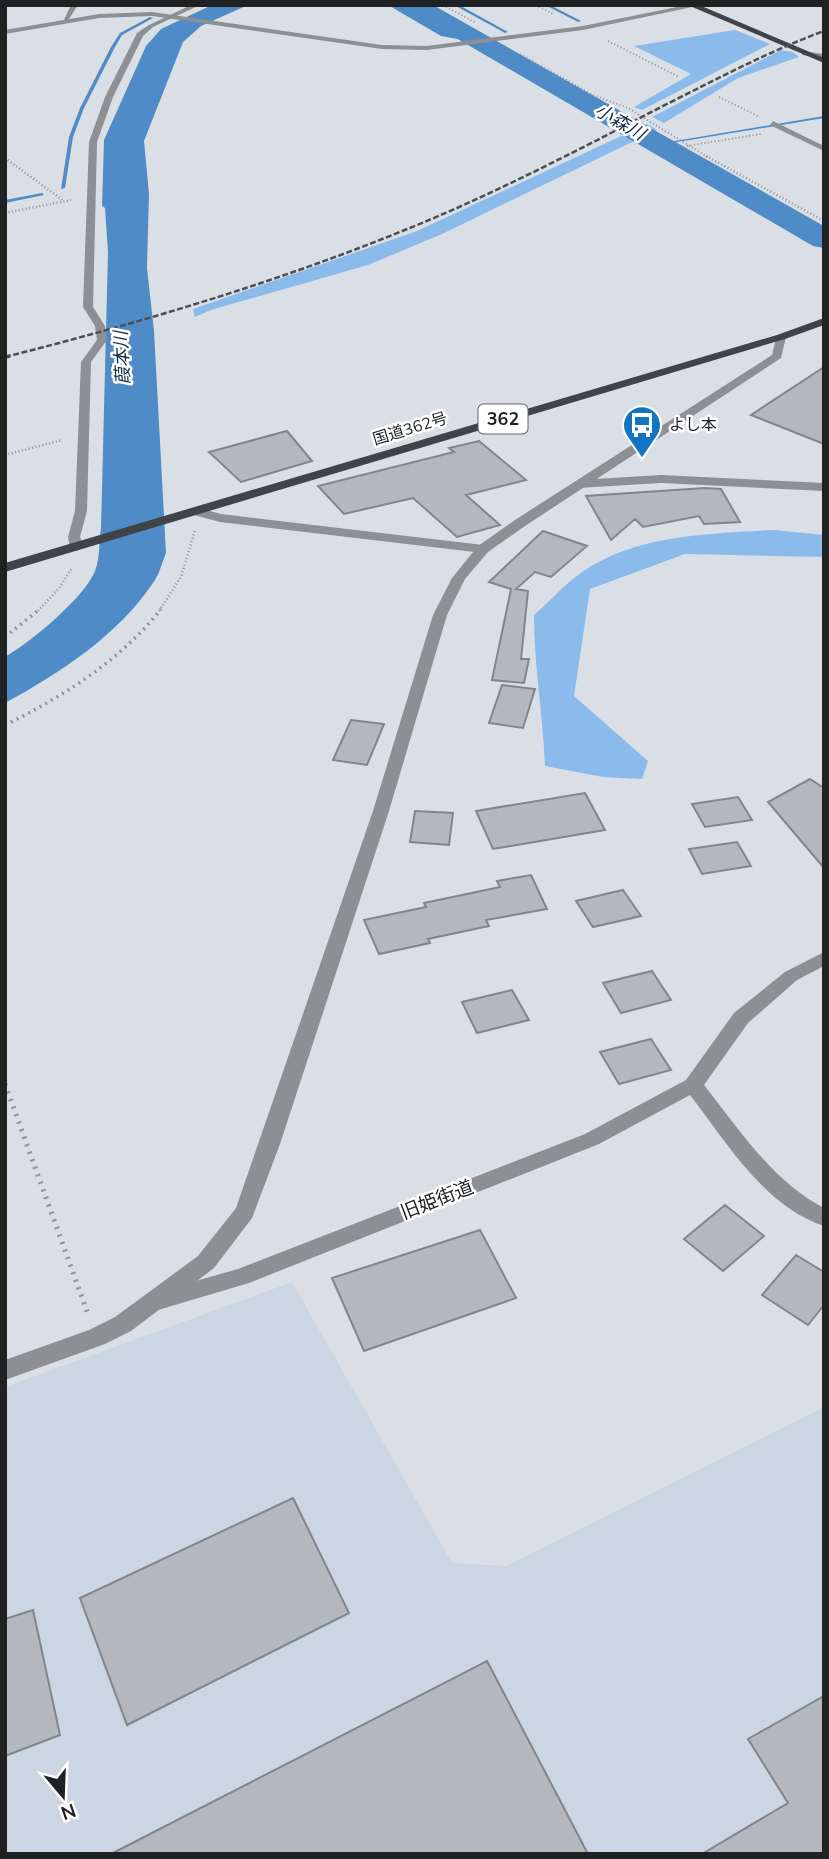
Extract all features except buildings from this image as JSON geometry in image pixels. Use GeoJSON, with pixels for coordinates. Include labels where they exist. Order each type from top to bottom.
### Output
{"type":"FeatureCollection","features":[{"type":"Feature","properties":{"kind":"highway"},"geometry":{"type":"LineString","coordinates":[[695,5],[824,58]]}},
{"type":"Feature","properties":{"kind":"highway","name":"国道362号"},"geometry":{"type":"LineString","coordinates":[[5,568],[781,337],[824,321]]}},
{"type":"Feature","properties":{"kind":"street"},"geometry":{"type":"LineString","coordinates":[[65,21],[75,5]]}},
{"type":"Feature","properties":{"kind":"street"},"geometry":{"type":"LineString","coordinates":[[80,545],[74,537],[81,511],[86,362],[102,340],[100,326],[88,307],[89,197],[93,142],[109,97],[140,35],[197,5]]}},
{"type":"Feature","properties":{"kind":"street"},"geometry":{"type":"LineString","coordinates":[[5,32],[125,14],[174,17],[382,47],[427,48],[583,28],[695,5]]}},
{"type":"Feature","properties":{"kind":"street"},"geometry":{"type":"LineString","coordinates":[[780,127],[824,149]]}},
{"type":"Feature","properties":{"kind":"street"},"geometry":{"type":"LineString","coordinates":[[157,1301],[206,1262],[245,1212],[271,1144],[381,811],[440,615],[459,578],[484,549],[578,484],[777,356],[781,337]]}},
{"type":"Feature","properties":{"kind":"street"},"geometry":{"type":"LineString","coordinates":[[578,484],[661,479],[824,486]]}},
{"type":"Feature","properties":{"kind":"street"},"geometry":{"type":"LineString","coordinates":[[198,512],[220,518],[484,549]]}},
{"type":"Feature","properties":{"kind":"street","name":"旧姫街道"},"geometry":{"type":"LineString","coordinates":[[5,1370],[97,1337],[123,1324],[157,1301],[241,1277],[592,1139],[693,1085],[741,1018],[791,976],[824,958]]}},
{"type":"Feature","properties":{"kind":"street"},"geometry":{"type":"LineString","coordinates":[[693,1085],[772,1183],[810,1212],[824,1217]]}},
{"type":"Feature","properties":{"kind":"path"},"geometry":{"type":"LineString","coordinates":[[583,28],[679,77]]}},
{"type":"Feature","properties":{"kind":"path"},"geometry":{"type":"LineString","coordinates":[[495,40],[593,95],[628,108],[663,128],[685,145],[824,221]]}},
{"type":"Feature","properties":{"kind":"path"},"geometry":{"type":"LineString","coordinates":[[719,97],[780,127]]}},
{"type":"Feature","properties":{"kind":"path"},"geometry":{"type":"LineString","coordinates":[[685,145],[780,127]]}},
{"type":"Feature","properties":{"kind":"path"},"geometry":{"type":"LineString","coordinates":[[5,158],[64,201]]}},
{"type":"Feature","properties":{"kind":"path"},"geometry":{"type":"LineString","coordinates":[[5,213],[89,197]]}},
{"type":"Feature","properties":{"kind":"path"},"geometry":{"type":"LineString","coordinates":[[5,455],[84,434]]}},
{"type":"Feature","properties":{"kind":"path"},"geometry":{"type":"LineString","coordinates":[[5,725],[37,710],[74,687],[116,654],[152,620],[168,599],[188,559],[198,512]]}},
{"type":"Feature","properties":{"kind":"path"},"geometry":{"type":"LineString","coordinates":[[5,636],[27,622],[61,588],[75,562]]}},
{"type":"Feature","properties":{"kind":"path"},"geometry":{"type":"LineString","coordinates":[[5,1084],[97,1337]]}},
{"type":"Feature","properties":{"kind":"shaded area"},"geometry":{"type":"Polygon","coordinates":[[[735,30],[770,44],[642,110],[634,107],[691,74],[634,46],[735,30]]]}},
{"type":"Feature","properties":{"kind":"shaded area"},"geometry":{"type":"Polygon","coordinates":[[[781,50],[793,52],[799,57],[738,78],[664,123],[652,117],[781,50]]]}},
{"type":"Feature","properties":{"kind":"shaded area"},"geometry":{"type":"Polygon","coordinates":[[[647,124],[657,130],[442,234],[368,265],[195,317],[193,309],[417,231],[647,124]]]}},
{"type":"Feature","properties":{"kind":"shaded area"},"geometry":{"type":"Polygon","coordinates":[[[774,530],[824,535],[824,557],[685,554],[590,589],[574,696],[648,761],[642,779],[603,777],[545,766],[534,615],[582,572],[626,550],[675,538],[774,530]]]}},
{"type":"Feature","properties":{"kind":"shaded area"},"geometry":{"type":"Polygon","coordinates":[[[292,1282],[452,1563],[506,1566],[824,1407],[824,1854],[5,1854],[5,1387],[292,1282]]]}},
{"type":"Feature","properties":{"kind":"water","name":"葭本川"},"geometry":{"type":"Polygon","coordinates":[[[212,5],[248,5],[201,26],[183,42],[144,141],[149,194],[147,268],[154,331],[166,553],[153,583],[139,602],[105,636],[67,666],[5,703],[5,657],[69,606],[89,582],[98,561],[108,252],[105,208],[102,206],[104,140],[146,46],[161,29],[212,5]]]}},
{"type":"Feature","properties":{"kind":"water"},"geometry":{"type":"Polygon","coordinates":[[[388,5],[424,5],[459,24],[503,55],[584,96],[612,113],[619,121],[606,120],[484,51],[458,39],[441,36],[388,5]]]}},
{"type":"Feature","properties":{"kind":"waterway","name":"小森川"},"geometry":{"type":"LineString","coordinates":[[416,5],[824,239]]}},
{"type":"Feature","properties":{"kind":"waterway"},"geometry":{"type":"LineString","coordinates":[[456,5],[506,32]]}},
{"type":"Feature","properties":{"kind":"waterway"},"geometry":{"type":"LineString","coordinates":[[547,5],[579,21]]}},
{"type":"Feature","properties":{"kind":"waterway"},"geometry":{"type":"LineString","coordinates":[[63,188],[71,137],[82,108],[113,47],[121,34],[151,18]]}},
{"type":"Feature","properties":{"kind":"waterway"},"geometry":{"type":"LineString","coordinates":[[659,144],[824,117]]}},
{"type":"Feature","properties":{"kind":"waterway"},"geometry":{"type":"LineString","coordinates":[[5,202],[42,194]]}},
{"type":"Feature","properties":{"kind":"railway"},"geometry":{"type":"LineString","coordinates":[[10,356],[5,357],[234,292],[402,231],[509,184],[741,67],[824,31]]}},
{"type":"Feature","properties":{"kind":"place","name":"よし本"},"geometry":{"type":"Point","coordinates":[642,459]}}]}
